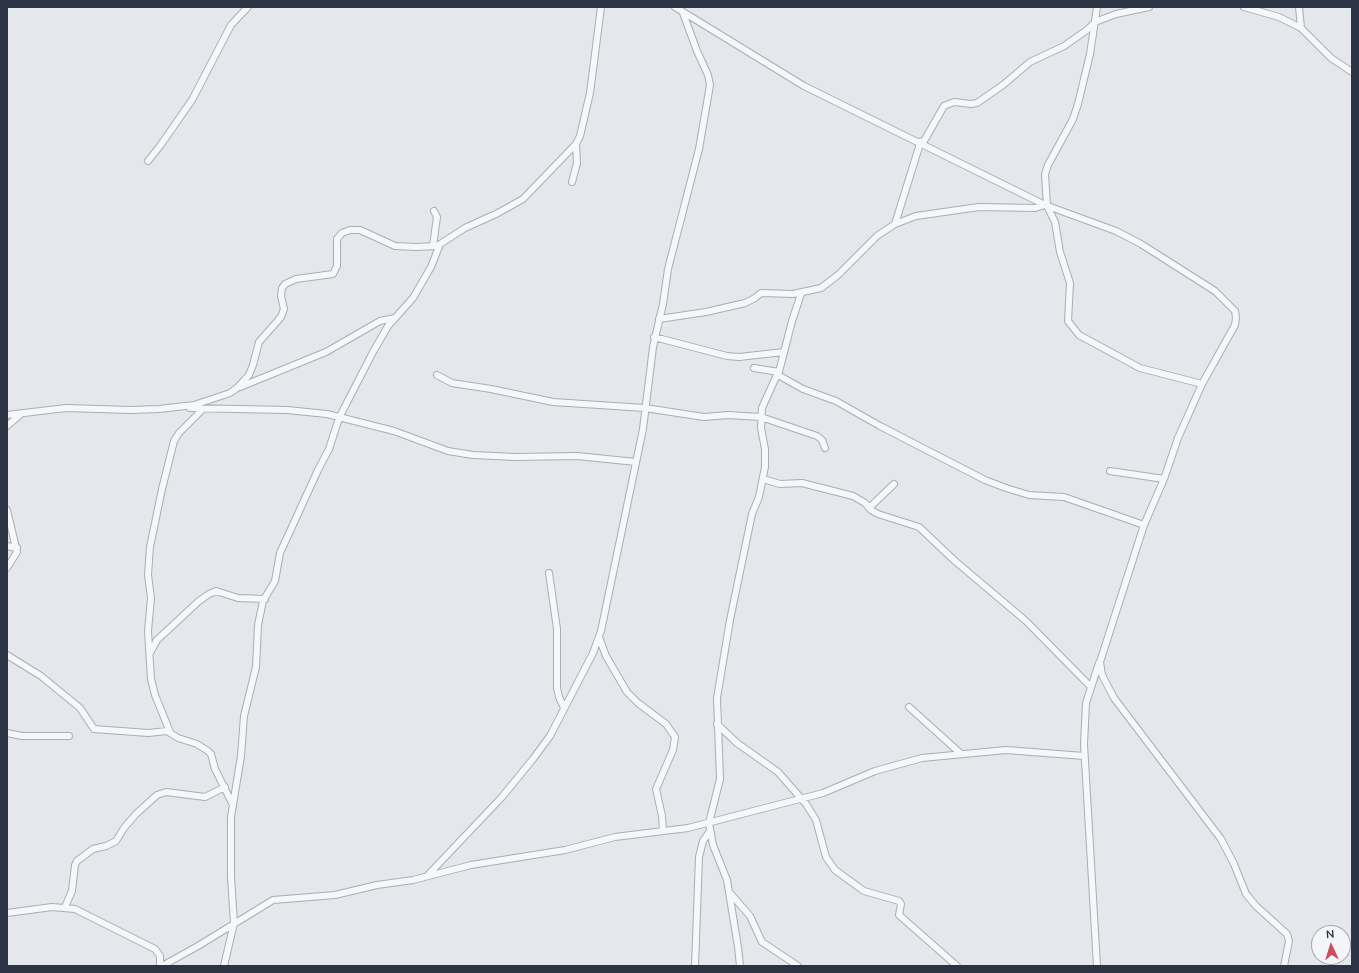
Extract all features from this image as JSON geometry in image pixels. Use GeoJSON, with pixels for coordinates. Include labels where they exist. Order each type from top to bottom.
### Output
{"type":"FeatureCollection","features":[{"type":"Feature","properties":{"kind":"street"},"geometry":{"type":"LineString","coordinates":[[148,161],[192,100],[231,25],[248,7]]}},
{"type":"Feature","properties":{"kind":"street"},"geometry":{"type":"LineString","coordinates":[[572,182],[576,163],[576,144],[584,123],[590,93],[601,7]]}},
{"type":"Feature","properties":{"kind":"street"},"geometry":{"type":"LineString","coordinates":[[675,7],[804,86],[1046,206],[1116,231],[1141,244],[1215,291],[1236,313],[1235,325],[1202,384],[1178,438],[1164,479],[1144,525],[1091,687],[1085,712],[1084,756],[1097,966]]}},
{"type":"Feature","properties":{"kind":"street"},"geometry":{"type":"LineString","coordinates":[[1097,7],[1090,54],[1075,112],[1046,170],[1046,206],[1055,222],[1060,252],[1070,283],[1068,319],[1070,326],[1079,335],[1140,368],[1202,384]]}},
{"type":"Feature","properties":{"kind":"street"},"geometry":{"type":"LineString","coordinates":[[919,142],[924,141],[942,108],[946,104],[954,102],[970,104],[980,102],[1030,62],[1064,46],[1087,30],[1095,22],[1116,14],[1149,7]]}},
{"type":"Feature","properties":{"kind":"street"},"geometry":{"type":"LineString","coordinates":[[1244,7],[1280,17],[1301,28],[1331,58],[1352,72]]}},
{"type":"Feature","properties":{"kind":"street"},"geometry":{"type":"LineString","coordinates":[[1299,7],[1301,28]]}},
{"type":"Feature","properties":{"kind":"street"},"geometry":{"type":"LineString","coordinates":[[428,875],[468,836],[521,776],[550,736],[600,637],[636,462],[645,408],[654,337],[663,304],[668,269],[699,149],[710,85],[708,75],[697,51],[683,13]]}},
{"type":"Feature","properties":{"kind":"street"},"geometry":{"type":"LineString","coordinates":[[895,224],[919,147],[919,142]]}},
{"type":"Feature","properties":{"kind":"street"},"geometry":{"type":"LineString","coordinates":[[237,388],[251,371],[257,346],[262,337],[281,317],[284,309],[281,296],[282,288],[285,284],[296,280],[333,274],[337,266],[337,239],[342,233],[350,230],[360,230],[395,246],[416,247],[440,244],[465,228],[498,213],[523,199],[576,144]]}},
{"type":"Feature","properties":{"kind":"street"},"geometry":{"type":"LineString","coordinates":[[659,319],[706,312],[746,303],[761,293],[779,295],[801,294],[821,288],[832,281],[877,236],[895,224],[916,216],[996,206],[1035,208],[1046,206]]}},
{"type":"Feature","properties":{"kind":"street"},"geometry":{"type":"LineString","coordinates":[[433,246],[437,217],[434,212]]}},
{"type":"Feature","properties":{"kind":"street"},"geometry":{"type":"LineString","coordinates":[[224,966],[234,923],[230,877],[231,817],[241,756],[244,716],[254,678],[258,648],[258,625],[265,599],[275,581],[280,553],[289,531],[329,449],[339,418],[373,352],[395,318],[413,298],[431,267],[440,244]]}},
{"type":"Feature","properties":{"kind":"street"},"geometry":{"type":"LineString","coordinates":[[740,966],[730,893],[727,880],[713,846],[709,823],[720,779],[717,698],[720,673],[752,514],[763,479],[765,458],[761,417],[764,402],[778,373],[801,294]]}},
{"type":"Feature","properties":{"kind":"street"},"geometry":{"type":"LineString","coordinates":[[7,415],[66,408],[131,410],[194,405],[230,393],[237,388],[326,352],[380,321],[395,318]]}},
{"type":"Feature","properties":{"kind":"street"},"geometry":{"type":"LineString","coordinates":[[654,337],[727,356],[739,357],[784,352]]}},
{"type":"Feature","properties":{"kind":"street"},"geometry":{"type":"LineString","coordinates":[[754,368],[778,373],[803,389],[848,407],[880,426],[1006,488],[1029,495],[1064,497],[1144,525]]}},
{"type":"Feature","properties":{"kind":"street"},"geometry":{"type":"LineString","coordinates":[[437,375],[452,384],[491,389],[553,402],[645,408],[704,417],[728,415],[761,417],[817,436],[822,440],[825,448]]}},
{"type":"Feature","properties":{"kind":"street"},"geometry":{"type":"LineString","coordinates":[[174,407],[287,410],[327,414],[394,431],[459,453],[515,457],[577,456],[636,462]]}},
{"type":"Feature","properties":{"kind":"street"},"geometry":{"type":"LineString","coordinates":[[170,732],[153,689],[148,631],[151,592],[148,575],[150,547],[174,441],[202,408]]}},
{"type":"Feature","properties":{"kind":"street"},"geometry":{"type":"LineString","coordinates":[[7,426],[22,413]]}},
{"type":"Feature","properties":{"kind":"street"},"geometry":{"type":"LineString","coordinates":[[1110,471],[1164,479]]}},
{"type":"Feature","properties":{"kind":"street"},"geometry":{"type":"LineString","coordinates":[[763,479],[780,484],[802,483],[853,496],[866,503],[869,508],[878,514],[906,522],[924,531],[955,561],[1026,620],[1091,687]]}},
{"type":"Feature","properties":{"kind":"street"},"geometry":{"type":"LineString","coordinates":[[869,508],[894,484]]}},
{"type":"Feature","properties":{"kind":"street"},"geometry":{"type":"LineString","coordinates":[[7,510],[17,548],[17,555],[7,568]]}},
{"type":"Feature","properties":{"kind":"street"},"geometry":{"type":"LineString","coordinates":[[7,546],[17,548]]}},
{"type":"Feature","properties":{"kind":"street"},"geometry":{"type":"LineString","coordinates":[[549,573],[557,629],[557,688],[564,708]]}},
{"type":"Feature","properties":{"kind":"street"},"geometry":{"type":"LineString","coordinates":[[150,655],[157,640],[199,601],[209,594],[216,591],[238,598],[265,599]]}},
{"type":"Feature","properties":{"kind":"street"},"geometry":{"type":"LineString","coordinates":[[600,637],[610,663],[627,692],[638,703],[666,724],[675,737],[673,750],[656,789],[662,816],[662,830]]}},
{"type":"Feature","properties":{"kind":"street"},"geometry":{"type":"LineString","coordinates":[[7,655],[41,676],[80,708],[94,729],[148,733],[167,731],[178,738],[197,744],[208,750],[211,754],[215,769],[233,805]]}},
{"type":"Feature","properties":{"kind":"street"},"geometry":{"type":"LineString","coordinates":[[1100,662],[1102,675],[1114,698],[1221,839],[1234,864],[1246,894],[1256,906],[1287,934],[1289,942],[1284,966]]}},
{"type":"Feature","properties":{"kind":"street"},"geometry":{"type":"LineString","coordinates":[[909,706],[960,753]]}},
{"type":"Feature","properties":{"kind":"street"},"geometry":{"type":"LineString","coordinates":[[717,724],[737,743],[778,772],[802,799],[816,820],[826,857],[835,870],[864,891],[899,901],[901,904],[899,915],[957,966]]}},
{"type":"Feature","properties":{"kind":"street"},"geometry":{"type":"LineString","coordinates":[[8,733],[29,736],[69,736]]}},
{"type":"Feature","properties":{"kind":"street"},"geometry":{"type":"LineString","coordinates":[[7,909],[10,912],[29,911],[38,908],[64,907],[75,909],[156,949],[160,956],[161,966],[198,946],[273,900],[335,895],[377,885],[413,880],[471,865],[565,850],[609,838],[709,823],[769,805],[802,799],[823,793],[903,762],[960,753],[1025,750],[1084,756]]}},
{"type":"Feature","properties":{"kind":"street"},"geometry":{"type":"LineString","coordinates":[[64,907],[72,891],[77,861],[93,849],[106,846],[116,841],[136,814],[157,795],[166,792],[205,797],[225,787]]}},
{"type":"Feature","properties":{"kind":"street"},"geometry":{"type":"LineString","coordinates":[[695,966],[699,856],[703,841],[710,831]]}},
{"type":"Feature","properties":{"kind":"street"},"geometry":{"type":"LineString","coordinates":[[730,893],[750,916],[762,942],[798,966]]}}]}
